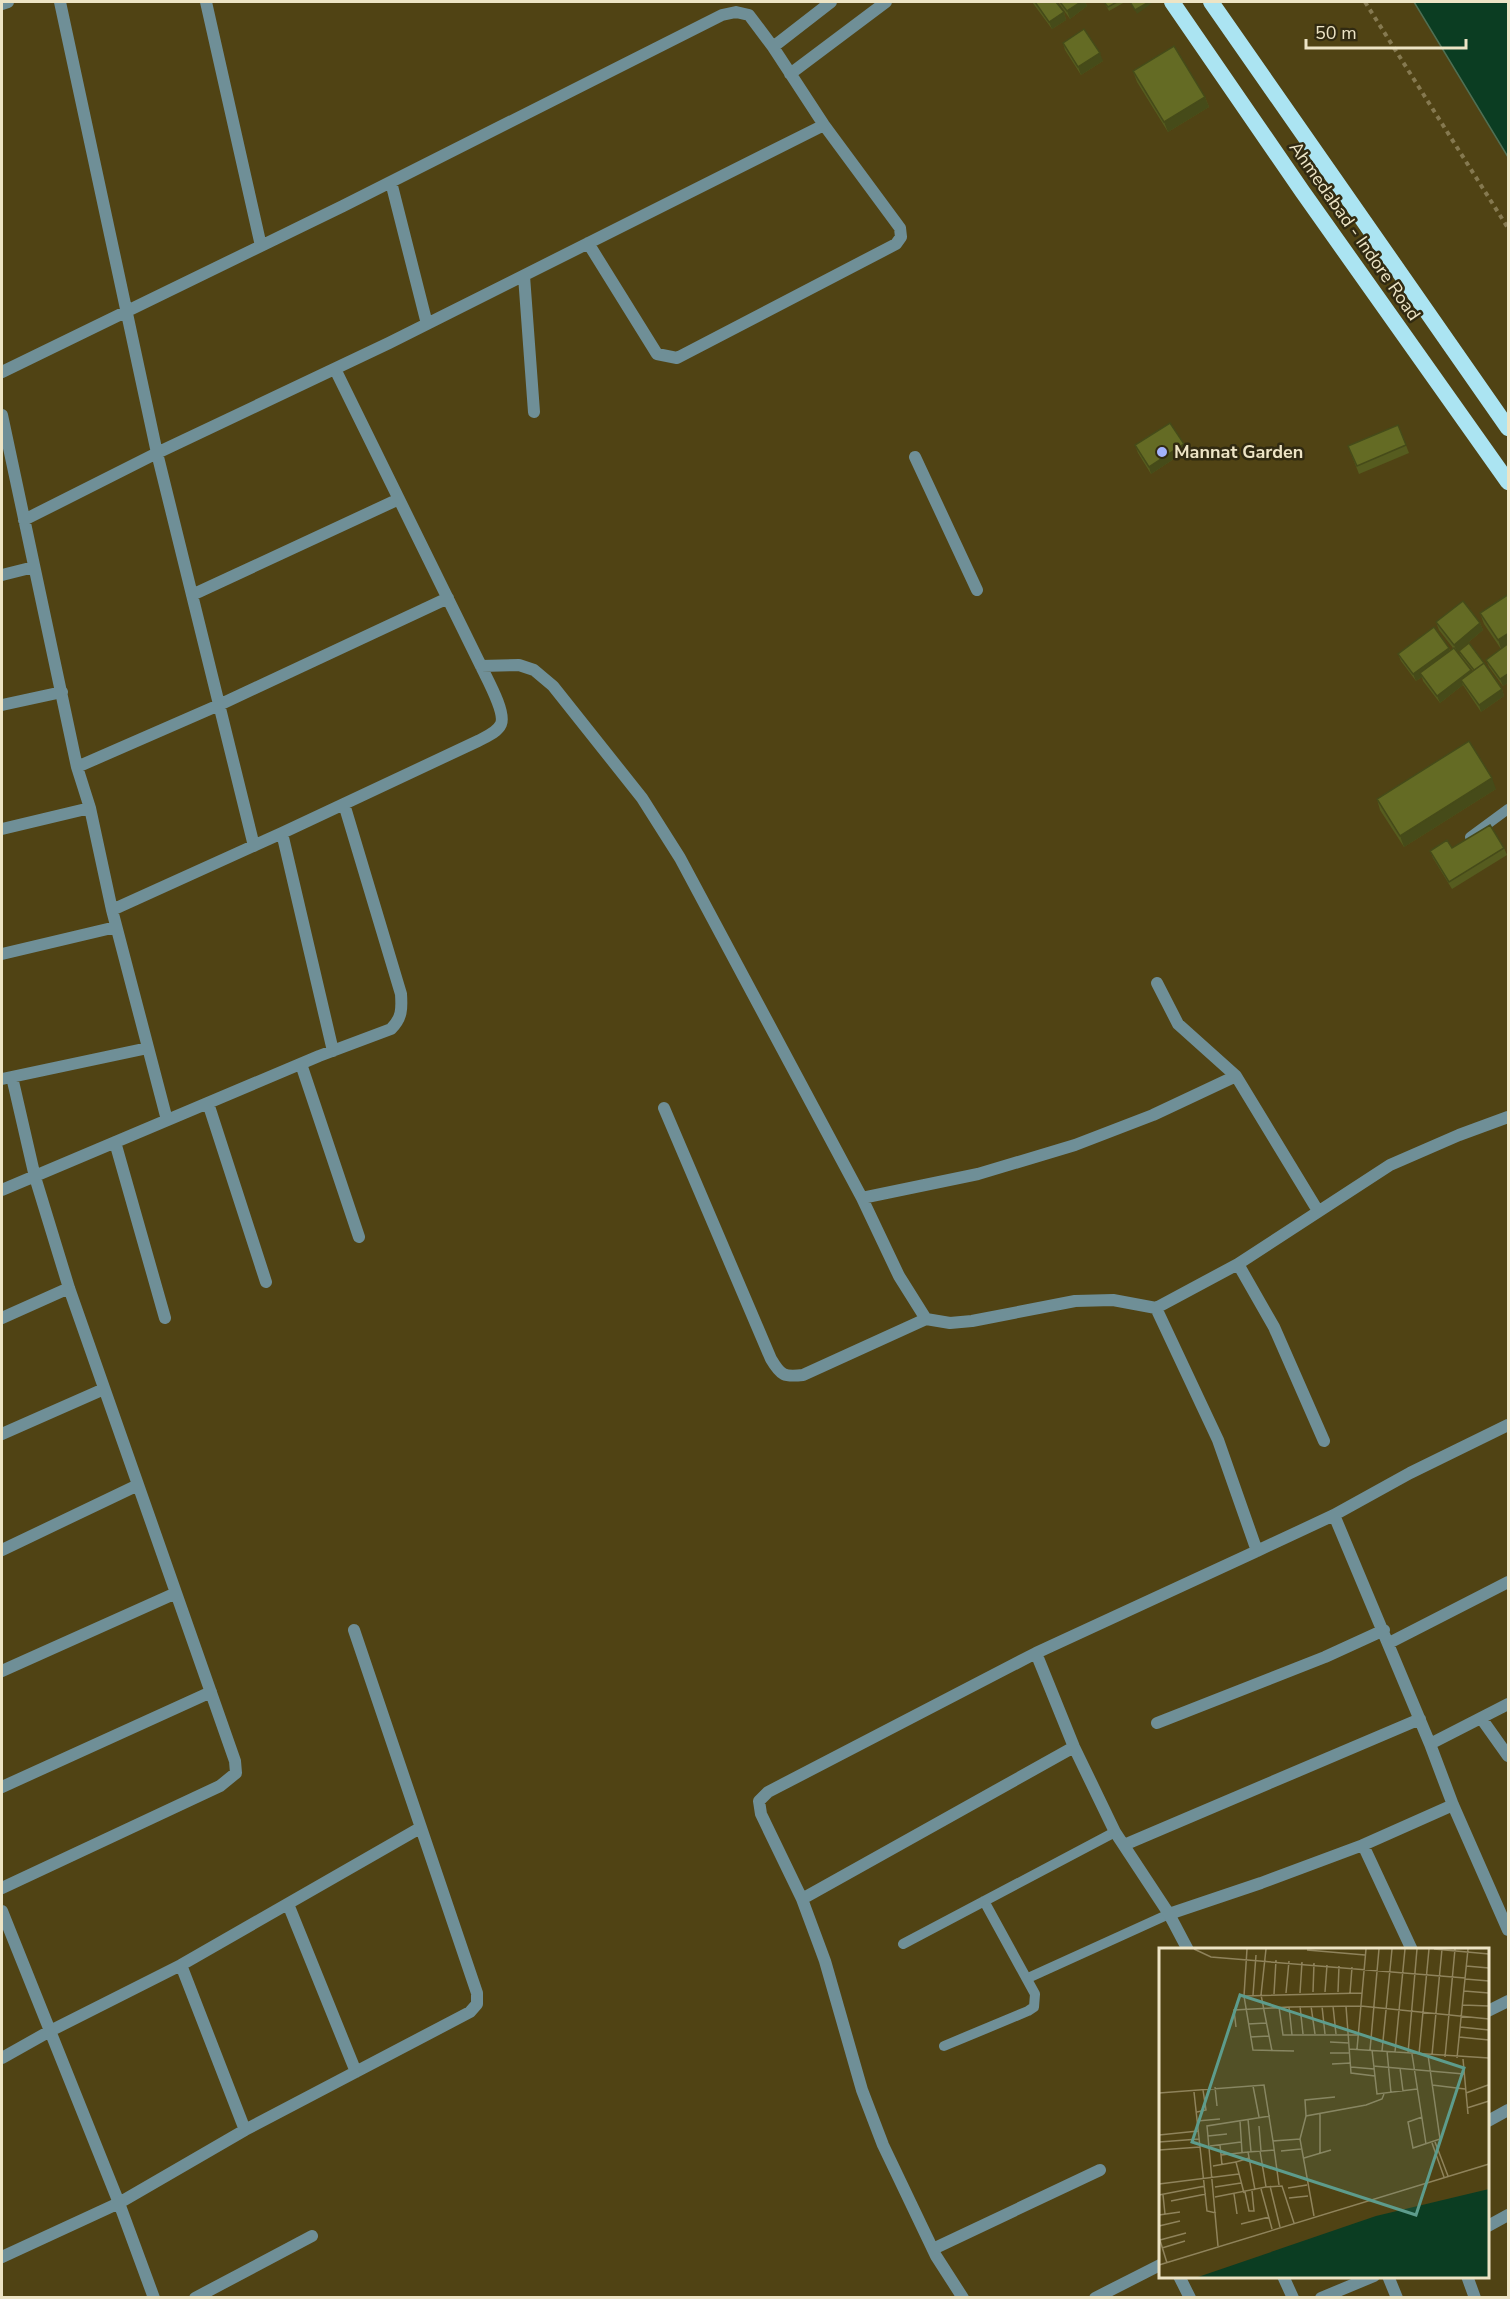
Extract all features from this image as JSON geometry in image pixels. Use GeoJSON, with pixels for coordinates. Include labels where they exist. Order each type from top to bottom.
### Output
{"type":"FeatureCollection","features":[{"type":"Feature","properties":{"kind":"highway","name":"Ahmedabad - Indore Road"},"geometry":{"type":"LineString","coordinates":[[1172,2],[1509,482]]}},
{"type":"Feature","properties":{"kind":"highway","name":"Ahmedabad - Indore Road"},"geometry":{"type":"LineString","coordinates":[[1211,2],[1509,428]]}},
{"type":"Feature","properties":{"kind":"street"},"geometry":{"type":"LineString","coordinates":[[2,4],[8,2]]}},
{"type":"Feature","properties":{"kind":"street"},"geometry":{"type":"LineString","coordinates":[[60,2],[157,453],[254,846]]}},
{"type":"Feature","properties":{"kind":"street"},"geometry":{"type":"LineString","coordinates":[[206,2],[261,246]]}},
{"type":"Feature","properties":{"kind":"street"},"geometry":{"type":"LineString","coordinates":[[773,47],[831,2]]}},
{"type":"Feature","properties":{"kind":"street"},"geometry":{"type":"LineString","coordinates":[[790,74],[885,2]]}},
{"type":"Feature","properties":{"kind":"street"},"geometry":{"type":"LineString","coordinates":[[2,372],[391,182],[722,15],[736,12],[749,15],[773,47],[824,125],[897,222],[901,237],[896,244],[684,356],[669,358],[657,354],[588,243]]}},
{"type":"Feature","properties":{"kind":"street"},"geometry":{"type":"LineString","coordinates":[[24,520],[157,453],[427,324],[824,125]]}},
{"type":"Feature","properties":{"kind":"street"},"geometry":{"type":"LineString","coordinates":[[391,182],[427,324]]}},
{"type":"Feature","properties":{"kind":"street"},"geometry":{"type":"LineString","coordinates":[[524,276],[534,412]]}},
{"type":"Feature","properties":{"kind":"street"},"geometry":{"type":"LineString","coordinates":[[112,910],[494,733],[501,725],[502,715],[482,666],[335,369]]}},
{"type":"Feature","properties":{"kind":"street"},"geometry":{"type":"LineString","coordinates":[[2,415],[6,455],[24,520],[77,768],[90,808],[116,927],[167,1120]]}},
{"type":"Feature","properties":{"kind":"street"},"geometry":{"type":"LineString","coordinates":[[915,457],[977,590]]}},
{"type":"Feature","properties":{"kind":"street"},"geometry":{"type":"LineString","coordinates":[[192,595],[399,499]]}},
{"type":"Feature","properties":{"kind":"street"},"geometry":{"type":"LineString","coordinates":[[2,575],[34,567]]}},
{"type":"Feature","properties":{"kind":"street"},"geometry":{"type":"LineString","coordinates":[[77,768],[219,705],[448,598]]}},
{"type":"Feature","properties":{"kind":"street"},"geometry":{"type":"LineString","coordinates":[[482,666],[519,665],[534,670],[553,686],[642,798],[680,858],[862,1198],[899,1276],[926,1318]]}},
{"type":"Feature","properties":{"kind":"street"},"geometry":{"type":"LineString","coordinates":[[2,705],[62,692]]}},
{"type":"Feature","properties":{"kind":"street"},"geometry":{"type":"LineString","coordinates":[[2,1190],[301,1064],[391,1029],[399,1022],[402,1010],[401,994],[344,804]]}},
{"type":"Feature","properties":{"kind":"street"},"geometry":{"type":"LineString","coordinates":[[2,830],[90,808]]}},
{"type":"Feature","properties":{"kind":"street"},"geometry":{"type":"LineString","coordinates":[[282,833],[333,1051]]}},
{"type":"Feature","properties":{"kind":"street"},"geometry":{"type":"LineString","coordinates":[[2,954],[116,927]]}},
{"type":"Feature","properties":{"kind":"street"},"geometry":{"type":"LineString","coordinates":[[1157,983],[1178,1024],[1236,1076],[1318,1211]]}},
{"type":"Feature","properties":{"kind":"street"},"geometry":{"type":"LineString","coordinates":[[2,1888],[220,1786],[236,1773],[235,1761],[69,1288],[7,1078],[148,1048]]}},
{"type":"Feature","properties":{"kind":"street"},"geometry":{"type":"LineString","coordinates":[[301,1064],[359,1237]]}},
{"type":"Feature","properties":{"kind":"street"},"geometry":{"type":"LineString","coordinates":[[862,1198],[978,1174],[1075,1144],[1154,1115],[1236,1076]]}},
{"type":"Feature","properties":{"kind":"street"},"geometry":{"type":"LineString","coordinates":[[208,1103],[266,1282]]}},
{"type":"Feature","properties":{"kind":"street"},"geometry":{"type":"LineString","coordinates":[[664,1108],[771,1359],[778,1372],[788,1376],[803,1375],[926,1318],[950,1323],[972,1321],[1075,1301],[1113,1299],[1156,1308],[1238,1264],[1390,1165],[1459,1135],[1509,1117]]}},
{"type":"Feature","properties":{"kind":"street"},"geometry":{"type":"LineString","coordinates":[[115,1142],[165,1318]]}},
{"type":"Feature","properties":{"kind":"street"},"geometry":{"type":"LineString","coordinates":[[1238,1264],[1274,1327],[1324,1441]]}},
{"type":"Feature","properties":{"kind":"street"},"geometry":{"type":"LineString","coordinates":[[2,1318],[69,1288]]}},
{"type":"Feature","properties":{"kind":"street"},"geometry":{"type":"LineString","coordinates":[[1156,1308],[1218,1440],[1257,1551]]}},
{"type":"Feature","properties":{"kind":"street"},"geometry":{"type":"LineString","coordinates":[[2,1434],[104,1389]]}},
{"type":"Feature","properties":{"kind":"street"},"geometry":{"type":"LineString","coordinates":[[963,2298],[933,2249],[901,2185],[870,2112],[855,2068],[825,1961],[802,1899],[761,1814],[759,1800],[768,1792],[1036,1653],[1334,1515],[1410,1473],[1509,1425]]}},
{"type":"Feature","properties":{"kind":"street"},"geometry":{"type":"LineString","coordinates":[[2,1550],[138,1485]]}},
{"type":"Feature","properties":{"kind":"street"},"geometry":{"type":"LineString","coordinates":[[1334,1515],[1384,1630],[1453,1804],[1509,1930]]}},
{"type":"Feature","properties":{"kind":"street"},"geometry":{"type":"LineString","coordinates":[[1389,1643],[1509,1582]]}},
{"type":"Feature","properties":{"kind":"street"},"geometry":{"type":"LineString","coordinates":[[2,1671],[176,1593]]}},
{"type":"Feature","properties":{"kind":"street"},"geometry":{"type":"LineString","coordinates":[[2,2257],[119,2203],[245,2130],[470,2012],[477,2004],[477,1993],[354,1630]]}},
{"type":"Feature","properties":{"kind":"street"},"geometry":{"type":"LineString","coordinates":[[1157,1723],[1384,1630]]}},
{"type":"Feature","properties":{"kind":"street"},"geometry":{"type":"LineString","coordinates":[[1036,1653],[1074,1747],[1115,1832],[1169,1914],[1187,1948]]}},
{"type":"Feature","properties":{"kind":"street"},"geometry":{"type":"LineString","coordinates":[[2,1786],[211,1692]]}},
{"type":"Feature","properties":{"kind":"street"},"geometry":{"type":"LineString","coordinates":[[1430,1744],[1509,1704]]}},
{"type":"Feature","properties":{"kind":"street"},"geometry":{"type":"LineString","coordinates":[[1481,1718],[1509,1756]]}},
{"type":"Feature","properties":{"kind":"street"},"geometry":{"type":"LineString","coordinates":[[1124,1845],[1420,1719]]}},
{"type":"Feature","properties":{"kind":"street"},"geometry":{"type":"LineString","coordinates":[[802,1899],[1074,1747]]}},
{"type":"Feature","properties":{"kind":"street"},"geometry":{"type":"LineString","coordinates":[[1169,1914],[1363,1845],[1453,1804]]}},
{"type":"Feature","properties":{"kind":"street"},"geometry":{"type":"LineString","coordinates":[[2,2058],[50,2031],[181,1965],[420,1828]]}},
{"type":"Feature","properties":{"kind":"street"},"geometry":{"type":"LineString","coordinates":[[1363,1845],[1411,1948]]}},
{"type":"Feature","properties":{"kind":"street"},"geometry":{"type":"LineString","coordinates":[[288,1904],[356,2072]]}},
{"type":"Feature","properties":{"kind":"street"},"geometry":{"type":"LineString","coordinates":[[2,1911],[119,2203],[154,2298]]}},
{"type":"Feature","properties":{"kind":"street"},"geometry":{"type":"LineString","coordinates":[[181,1965],[245,2130]]}},
{"type":"Feature","properties":{"kind":"street"},"geometry":{"type":"LineString","coordinates":[[1489,2011],[1509,2001]]}},
{"type":"Feature","properties":{"kind":"street"},"geometry":{"type":"LineString","coordinates":[[1489,2117],[1509,2110]]}},
{"type":"Feature","properties":{"kind":"street"},"geometry":{"type":"LineString","coordinates":[[933,2249],[1100,2170]]}},
{"type":"Feature","properties":{"kind":"street"},"geometry":{"type":"LineString","coordinates":[[1489,2226],[1509,2216]]}},
{"type":"Feature","properties":{"kind":"street"},"geometry":{"type":"LineString","coordinates":[[195,2298],[312,2236]]}},
{"type":"Feature","properties":{"kind":"street"},"geometry":{"type":"LineString","coordinates":[[1095,2298],[1159,2266]]}},
{"type":"Feature","properties":{"kind":"street"},"geometry":{"type":"LineString","coordinates":[[1180,2278],[1190,2298]]}},
{"type":"Feature","properties":{"kind":"street"},"geometry":{"type":"LineString","coordinates":[[1283,2278],[1293,2298]]}},
{"type":"Feature","properties":{"kind":"street"},"geometry":{"type":"LineString","coordinates":[[1321,2298],[1346,2281],[1367,2278]]}},
{"type":"Feature","properties":{"kind":"street"},"geometry":{"type":"LineString","coordinates":[[1388,2278],[1397,2298]]}},
{"type":"Feature","properties":{"kind":"street"},"geometry":{"type":"LineString","coordinates":[[1467,2278],[1475,2298]]}},
{"type":"Feature","properties":{"kind":"lane"},"geometry":{"type":"LineString","coordinates":[[1470,837],[1509,809]]}},
{"type":"Feature","properties":{"kind":"lane"},"geometry":{"type":"LineString","coordinates":[[903,1944],[1115,1832]]}},
{"type":"Feature","properties":{"kind":"lane"},"geometry":{"type":"LineString","coordinates":[[944,2046],[1034,2007],[1035,1994],[1028,1978],[984,1901]]}},
{"type":"Feature","properties":{"kind":"lane"},"geometry":{"type":"LineString","coordinates":[[1028,1978],[1169,1914]]}},
{"type":"Feature","properties":{"kind":"path"},"geometry":{"type":"LineString","coordinates":[[1365,2],[1509,228]]}},
{"type":"Feature","properties":{"kind":"shaded area"},"geometry":{"type":"Polygon","coordinates":[[[1414,2],[1508,2],[1508,157],[1414,2]]]}},
{"type":"Feature","properties":{"kind":"building"},"geometry":{"type":"Polygon","coordinates":[[[1035,2],[1056,2],[1064,12],[1049,22],[1035,2]]]}},
{"type":"Feature","properties":{"kind":"building"},"geometry":{"type":"Polygon","coordinates":[[[1060,2],[1081,2],[1067,11],[1060,2]]]}},
{"type":"Feature","properties":{"kind":"building"},"geometry":{"type":"Polygon","coordinates":[[[1104,2],[1117,2],[1108,7],[1104,2]]]}},
{"type":"Feature","properties":{"kind":"building"},"geometry":{"type":"Polygon","coordinates":[[[1130,2],[1149,2],[1135,10],[1130,2]]]}},
{"type":"Feature","properties":{"kind":"building"},"geometry":{"type":"Polygon","coordinates":[[[1084,29],[1100,53],[1078,67],[1063,43],[1084,29]]]}},
{"type":"Feature","properties":{"kind":"building"},"geometry":{"type":"Polygon","coordinates":[[[1174,46],[1205,97],[1164,122],[1133,71],[1174,46]]]}},
{"type":"Feature","properties":{"kind":"building","name":"Mannat Garden"},"geometry":{"type":"Polygon","coordinates":[[[1170,423],[1184,444],[1149,467],[1135,445],[1170,423]]]}},
{"type":"Feature","properties":{"kind":"building"},"geometry":{"type":"Polygon","coordinates":[[[1398,425],[1406,445],[1357,466],[1348,446],[1398,425]]]}},
{"type":"Feature","properties":{"kind":"building"},"geometry":{"type":"Polygon","coordinates":[[[1509,594],[1509,633],[1498,640],[1480,613],[1509,594]]]}},
{"type":"Feature","properties":{"kind":"building"},"geometry":{"type":"Polygon","coordinates":[[[1463,601],[1480,623],[1454,645],[1436,622],[1463,601]]]}},
{"type":"Feature","properties":{"kind":"building"},"geometry":{"type":"Polygon","coordinates":[[[1434,627],[1449,648],[1413,674],[1398,654],[1434,627]]]}},
{"type":"Feature","properties":{"kind":"building"},"geometry":{"type":"Polygon","coordinates":[[[1469,643],[1484,663],[1474,670],[1459,651],[1469,643]]]}},
{"type":"Feature","properties":{"kind":"building"},"geometry":{"type":"Polygon","coordinates":[[[1509,643],[1509,673],[1500,679],[1486,660],[1509,643]]]}},
{"type":"Feature","properties":{"kind":"building"},"geometry":{"type":"Polygon","coordinates":[[[1454,648],[1471,670],[1437,696],[1420,673],[1454,648]]]}},
{"type":"Feature","properties":{"kind":"building"},"geometry":{"type":"Polygon","coordinates":[[[1484,663],[1502,689],[1479,705],[1461,680],[1484,663]]]}},
{"type":"Feature","properties":{"kind":"building"},"geometry":{"type":"Polygon","coordinates":[[[1469,741],[1492,778],[1400,836],[1377,799],[1469,741]]]}},
{"type":"Feature","properties":{"kind":"building"},"geometry":{"type":"Polygon","coordinates":[[[1490,825],[1504,848],[1449,882],[1430,851],[1447,840],[1452,848],[1490,825]]]}},
{"type":"Feature","properties":{"kind":"place","name":"Mannat Garden"},"geometry":{"type":"Point","coordinates":[1162,452]}}]}
